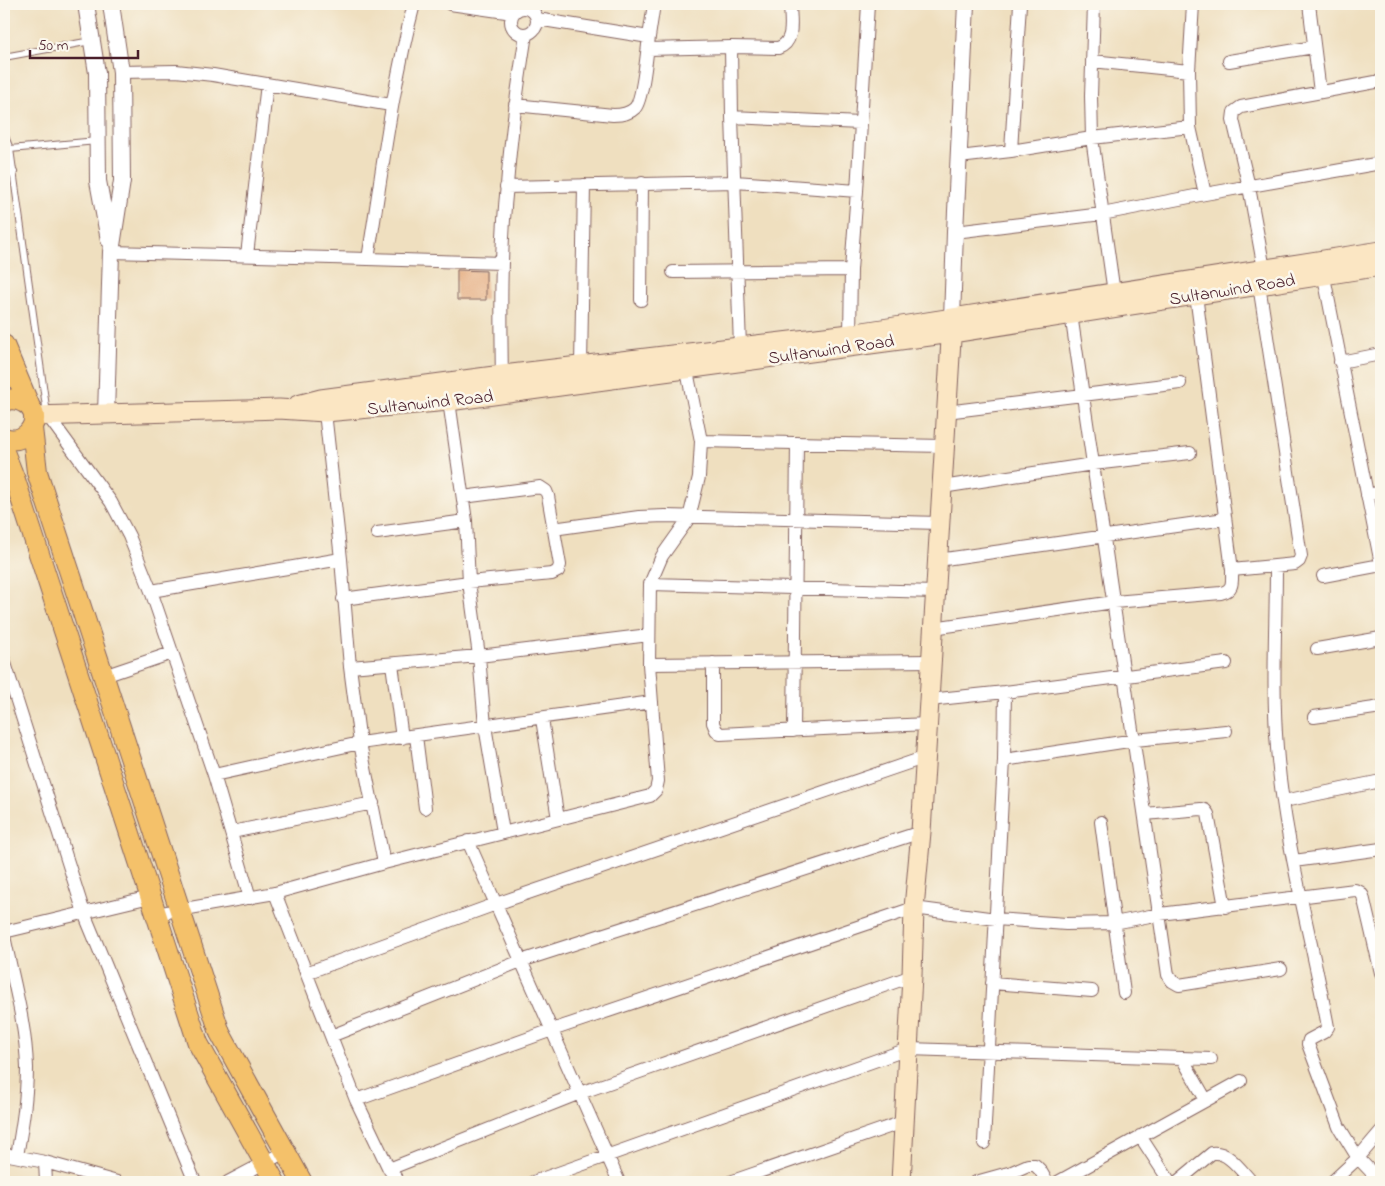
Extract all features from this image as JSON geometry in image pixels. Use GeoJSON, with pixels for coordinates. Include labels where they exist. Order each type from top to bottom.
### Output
{"type":"FeatureCollection","features":[{"type":"Feature","properties":{"kind":"main road"},"geometry":{"type":"LineString","coordinates":[[1322,268],[1381,251]]}},
{"type":"Feature","properties":{"kind":"main road","name":"Sultanwind Road"},"geometry":{"type":"LineString","coordinates":[[36,417],[279,409],[325,412],[449,401],[502,394],[685,362],[952,326],[1114,293],[1261,277],[1322,268],[1381,266]]}},
{"type":"Feature","properties":{"kind":"main road","name":"Sultanwind Road"},"geometry":{"type":"LineString","coordinates":[[279,409],[321,399],[502,375],[582,367],[685,362],[740,347],[850,334],[1071,314],[1196,295],[1261,277]]}},
{"type":"Feature","properties":{"kind":"main road"},"geometry":{"type":"LineString","coordinates":[[901,1182],[914,908],[926,757],[952,326]]}},
{"type":"Feature","properties":{"kind":"main road"},"geometry":{"type":"LineString","coordinates":[[4,345],[36,417],[38,472],[220,1033],[302,1182]]}},
{"type":"Feature","properties":{"kind":"main road"},"geometry":{"type":"LineString","coordinates":[[4,402],[16,399],[36,417]]}},
{"type":"Feature","properties":{"kind":"main road"},"geometry":{"type":"LineString","coordinates":[[4,438],[19,440],[26,436],[36,417]]}},
{"type":"Feature","properties":{"kind":"main road"},"geometry":{"type":"LineString","coordinates":[[4,452],[15,480],[198,1043],[275,1182]]}},
{"type":"Feature","properties":{"kind":"street"},"geometry":{"type":"LineString","coordinates":[[86,4],[97,73],[98,181],[111,252]]}},
{"type":"Feature","properties":{"kind":"street"},"geometry":{"type":"LineString","coordinates":[[106,414],[111,252],[122,181],[120,72],[111,4]]}},
{"type":"Feature","properties":{"kind":"street"},"geometry":{"type":"LineString","coordinates":[[368,259],[391,105],[414,4]]}},
{"type":"Feature","properties":{"kind":"street"},"geometry":{"type":"LineString","coordinates":[[450,4],[513,14],[522,8],[648,43],[778,48],[784,46],[789,41],[791,32],[790,4]]}},
{"type":"Feature","properties":{"kind":"street"},"geometry":{"type":"LineString","coordinates":[[515,105],[613,115],[622,115],[630,112],[636,107],[640,97],[654,4]]}},
{"type":"Feature","properties":{"kind":"street"},"geometry":{"type":"LineString","coordinates":[[850,334],[851,270],[868,4]]}},
{"type":"Feature","properties":{"kind":"street"},"geometry":{"type":"LineString","coordinates":[[952,326],[966,4]]}},
{"type":"Feature","properties":{"kind":"street"},"geometry":{"type":"LineString","coordinates":[[1011,151],[1020,4]]}},
{"type":"Feature","properties":{"kind":"street"},"geometry":{"type":"LineString","coordinates":[[1094,4],[1091,96],[1092,138],[1114,293]]}},
{"type":"Feature","properties":{"kind":"street"},"geometry":{"type":"LineString","coordinates":[[1193,4],[1189,70],[1190,127],[1205,194]]}},
{"type":"Feature","properties":{"kind":"street"},"geometry":{"type":"LineString","coordinates":[[1309,4],[1320,92]]}},
{"type":"Feature","properties":{"kind":"street"},"geometry":{"type":"LineString","coordinates":[[513,14],[511,23],[513,28],[516,32],[526,34],[535,28],[534,11]]}},
{"type":"Feature","properties":{"kind":"street"},"geometry":{"type":"LineString","coordinates":[[502,394],[502,263],[506,187],[515,105],[526,34]]}},
{"type":"Feature","properties":{"kind":"street"},"geometry":{"type":"LineString","coordinates":[[731,47],[740,347]]}},
{"type":"Feature","properties":{"kind":"street"},"geometry":{"type":"LineString","coordinates":[[1229,61],[1314,47]]}},
{"type":"Feature","properties":{"kind":"street"},"geometry":{"type":"LineString","coordinates":[[1092,61],[1189,70]]}},
{"type":"Feature","properties":{"kind":"street"},"geometry":{"type":"LineString","coordinates":[[120,72],[176,71],[391,105]]}},
{"type":"Feature","properties":{"kind":"street"},"geometry":{"type":"LineString","coordinates":[[1232,570],[1295,564],[1301,556],[1249,187],[1233,120],[1234,112],[1241,107],[1381,82]]}},
{"type":"Feature","properties":{"kind":"street"},"geometry":{"type":"LineString","coordinates":[[247,255],[267,84]]}},
{"type":"Feature","properties":{"kind":"street"},"geometry":{"type":"LineString","coordinates":[[732,117],[860,123]]}},
{"type":"Feature","properties":{"kind":"street"},"geometry":{"type":"LineString","coordinates":[[959,157],[1092,138],[1190,127]]}},
{"type":"Feature","properties":{"kind":"street"},"geometry":{"type":"LineString","coordinates":[[955,232],[1102,214],[1381,163]]}},
{"type":"Feature","properties":{"kind":"street"},"geometry":{"type":"LineString","coordinates":[[506,187],[735,182],[856,190]]}},
{"type":"Feature","properties":{"kind":"street"},"geometry":{"type":"LineString","coordinates":[[641,300],[642,183]]}},
{"type":"Feature","properties":{"kind":"street"},"geometry":{"type":"LineString","coordinates":[[582,367],[584,185]]}},
{"type":"Feature","properties":{"kind":"street"},"geometry":{"type":"LineString","coordinates":[[111,252],[502,263]]}},
{"type":"Feature","properties":{"kind":"street"},"geometry":{"type":"LineString","coordinates":[[1322,268],[1381,564],[1323,576]]}},
{"type":"Feature","properties":{"kind":"street"},"geometry":{"type":"LineString","coordinates":[[673,272],[851,270]]}},
{"type":"Feature","properties":{"kind":"street"},"geometry":{"type":"LineString","coordinates":[[933,628],[1114,602],[1227,592],[1231,588],[1232,570],[1196,295]]}},
{"type":"Feature","properties":{"kind":"street"},"geometry":{"type":"LineString","coordinates":[[1071,314],[1168,975],[1172,981],[1179,985],[1281,969]]}},
{"type":"Feature","properties":{"kind":"street"},"geometry":{"type":"LineString","coordinates":[[1340,362],[1381,354]]}},
{"type":"Feature","properties":{"kind":"street"},"geometry":{"type":"LineString","coordinates":[[4,932],[84,913],[153,906],[180,910],[274,893],[468,841],[650,796],[656,790],[658,781],[649,664],[650,584],[662,556],[689,518],[699,477],[701,441],[685,362]]}},
{"type":"Feature","properties":{"kind":"street"},"geometry":{"type":"LineString","coordinates":[[946,412],[1180,383]]}},
{"type":"Feature","properties":{"kind":"street"},"geometry":{"type":"LineString","coordinates":[[449,401],[466,521],[469,582],[486,726],[503,832]]}},
{"type":"Feature","properties":{"kind":"street"},"geometry":{"type":"LineString","coordinates":[[325,412],[341,559],[350,667],[360,743],[384,863]]}},
{"type":"Feature","properties":{"kind":"street"},"geometry":{"type":"LineString","coordinates":[[36,417],[111,502],[129,536],[150,590],[214,775],[250,898]]}},
{"type":"Feature","properties":{"kind":"street"},"geometry":{"type":"LineString","coordinates":[[701,441],[944,446]]}},
{"type":"Feature","properties":{"kind":"street"},"geometry":{"type":"LineString","coordinates":[[794,731],[798,443]]}},
{"type":"Feature","properties":{"kind":"street"},"geometry":{"type":"LineString","coordinates":[[942,487],[1093,464],[1190,453]]}},
{"type":"Feature","properties":{"kind":"street"},"geometry":{"type":"LineString","coordinates":[[343,599],[469,582],[552,574],[558,571],[560,565],[546,491],[540,487],[463,497]]}},
{"type":"Feature","properties":{"kind":"street"},"geometry":{"type":"LineString","coordinates":[[1367,494],[1381,492]]}},
{"type":"Feature","properties":{"kind":"street"},"geometry":{"type":"LineString","coordinates":[[553,529],[639,517],[940,523]]}},
{"type":"Feature","properties":{"kind":"street"},"geometry":{"type":"LineString","coordinates":[[938,560],[1225,519]]}},
{"type":"Feature","properties":{"kind":"street"},"geometry":{"type":"LineString","coordinates":[[377,533],[466,521]]}},
{"type":"Feature","properties":{"kind":"street"},"geometry":{"type":"LineString","coordinates":[[150,590],[341,559]]}},
{"type":"Feature","properties":{"kind":"street"},"geometry":{"type":"LineString","coordinates":[[1276,566],[1275,695],[1277,748],[1300,896],[1328,1028],[1309,1040],[1308,1044],[1339,1127],[1358,1158],[1381,1182]]}},
{"type":"Feature","properties":{"kind":"street"},"geometry":{"type":"LineString","coordinates":[[650,584],[936,592]]}},
{"type":"Feature","properties":{"kind":"street"},"geometry":{"type":"LineString","coordinates":[[350,667],[479,656],[649,635]]}},
{"type":"Feature","properties":{"kind":"street"},"geometry":{"type":"LineString","coordinates":[[1317,649],[1381,638]]}},
{"type":"Feature","properties":{"kind":"street"},"geometry":{"type":"LineString","coordinates":[[104,676],[172,653]]}},
{"type":"Feature","properties":{"kind":"street"},"geometry":{"type":"LineString","coordinates":[[4,660],[84,913],[195,1182]]}},
{"type":"Feature","properties":{"kind":"street"},"geometry":{"type":"LineString","coordinates":[[649,664],[931,662]]}},
{"type":"Feature","properties":{"kind":"street"},"geometry":{"type":"LineString","coordinates":[[713,663],[713,723],[720,734],[927,724]]}},
{"type":"Feature","properties":{"kind":"street"},"geometry":{"type":"LineString","coordinates":[[929,700],[1226,663]]}},
{"type":"Feature","properties":{"kind":"street"},"geometry":{"type":"LineString","coordinates":[[392,664],[402,738]]}},
{"type":"Feature","properties":{"kind":"street"},"geometry":{"type":"LineString","coordinates":[[984,1143],[1004,760],[1005,692]]}},
{"type":"Feature","properties":{"kind":"street"},"geometry":{"type":"LineString","coordinates":[[214,775],[360,743],[542,719],[652,702]]}},
{"type":"Feature","properties":{"kind":"street"},"geometry":{"type":"LineString","coordinates":[[1314,717],[1381,707]]}},
{"type":"Feature","properties":{"kind":"street"},"geometry":{"type":"LineString","coordinates":[[542,719],[558,818]]}},
{"type":"Feature","properties":{"kind":"street"},"geometry":{"type":"LineString","coordinates":[[1004,760],[1134,740],[1226,731]]}},
{"type":"Feature","properties":{"kind":"street"},"geometry":{"type":"LineString","coordinates":[[416,736],[425,808]]}},
{"type":"Feature","properties":{"kind":"street"},"geometry":{"type":"LineString","coordinates":[[306,973],[496,904],[926,757]]}},
{"type":"Feature","properties":{"kind":"street"},"geometry":{"type":"LineString","coordinates":[[1284,801],[1381,781]]}},
{"type":"Feature","properties":{"kind":"street"},"geometry":{"type":"LineString","coordinates":[[232,832],[373,803]]}},
{"type":"Feature","properties":{"kind":"street"},"geometry":{"type":"LineString","coordinates":[[1145,814],[1205,810],[1208,814],[1225,907]]}},
{"type":"Feature","properties":{"kind":"street"},"geometry":{"type":"LineString","coordinates":[[1101,822],[1124,993]]}},
{"type":"Feature","properties":{"kind":"street"},"geometry":{"type":"LineString","coordinates":[[331,1036],[521,961],[921,832]]}},
{"type":"Feature","properties":{"kind":"street"},"geometry":{"type":"LineString","coordinates":[[468,841],[619,1182]]}},
{"type":"Feature","properties":{"kind":"street"},"geometry":{"type":"LineString","coordinates":[[1294,861],[1381,849]]}},
{"type":"Feature","properties":{"kind":"street"},"geometry":{"type":"LineString","coordinates":[[356,1100],[552,1030],[914,908],[996,919],[1066,924],[1114,923],[1160,914],[1355,890],[1363,896],[1381,973]]}},
{"type":"Feature","properties":{"kind":"street"},"geometry":{"type":"LineString","coordinates":[[274,893],[356,1100],[389,1169],[399,1182]]}},
{"type":"Feature","properties":{"kind":"street"},"geometry":{"type":"LineString","coordinates":[[4,936],[23,1029],[27,1068],[18,1156]]}},
{"type":"Feature","properties":{"kind":"street"},"geometry":{"type":"LineString","coordinates":[[389,1169],[580,1094],[912,976]]}},
{"type":"Feature","properties":{"kind":"street"},"geometry":{"type":"LineString","coordinates":[[992,983],[1092,991]]}},
{"type":"Feature","properties":{"kind":"street"},"geometry":{"type":"LineString","coordinates":[[533,1182],[908,1049],[1212,1059]]}},
{"type":"Feature","properties":{"kind":"street"},"geometry":{"type":"LineString","coordinates":[[1182,1058],[1206,1100]]}},
{"type":"Feature","properties":{"kind":"street"},"geometry":{"type":"LineString","coordinates":[[1058,1182],[1240,1081]]}},
{"type":"Feature","properties":{"kind":"street"},"geometry":{"type":"LineString","coordinates":[[730,1182],[903,1122]]}},
{"type":"Feature","properties":{"kind":"street"},"geometry":{"type":"LineString","coordinates":[[1332,1182],[1358,1158],[1381,1131]]}},
{"type":"Feature","properties":{"kind":"street"},"geometry":{"type":"LineString","coordinates":[[1140,1136],[1170,1182]]}},
{"type":"Feature","properties":{"kind":"street"},"geometry":{"type":"LineString","coordinates":[[228,1182],[285,1152]]}},
{"type":"Feature","properties":{"kind":"street"},"geometry":{"type":"LineString","coordinates":[[1177,1182],[1212,1153],[1220,1152],[1252,1182]]}},
{"type":"Feature","properties":{"kind":"street"},"geometry":{"type":"LineString","coordinates":[[4,1154],[45,1162],[109,1181]]}},
{"type":"Feature","properties":{"kind":"street"},"geometry":{"type":"LineString","coordinates":[[45,1162],[46,1182]]}},
{"type":"Feature","properties":{"kind":"street"},"geometry":{"type":"LineString","coordinates":[[976,1182],[1012,1172],[1028,1165],[1035,1165],[1047,1182]]}},
{"type":"Feature","properties":{"kind":"lane"},"geometry":{"type":"LineString","coordinates":[[4,57],[92,41]]}},
{"type":"Feature","properties":{"kind":"lane"},"geometry":{"type":"LineString","coordinates":[[4,134],[10,149],[14,172],[36,417]]}},
{"type":"Feature","properties":{"kind":"lane"},"geometry":{"type":"LineString","coordinates":[[10,149],[98,141]]}},
{"type":"Feature","properties":{"kind":"lane"},"geometry":{"type":"LineString","coordinates":[[4,177],[14,172]]}},
{"type":"Feature","properties":{"kind":"building"},"geometry":{"type":"Polygon","coordinates":[[[457,270],[486,271],[486,300],[457,300],[457,270]]]}}]}
